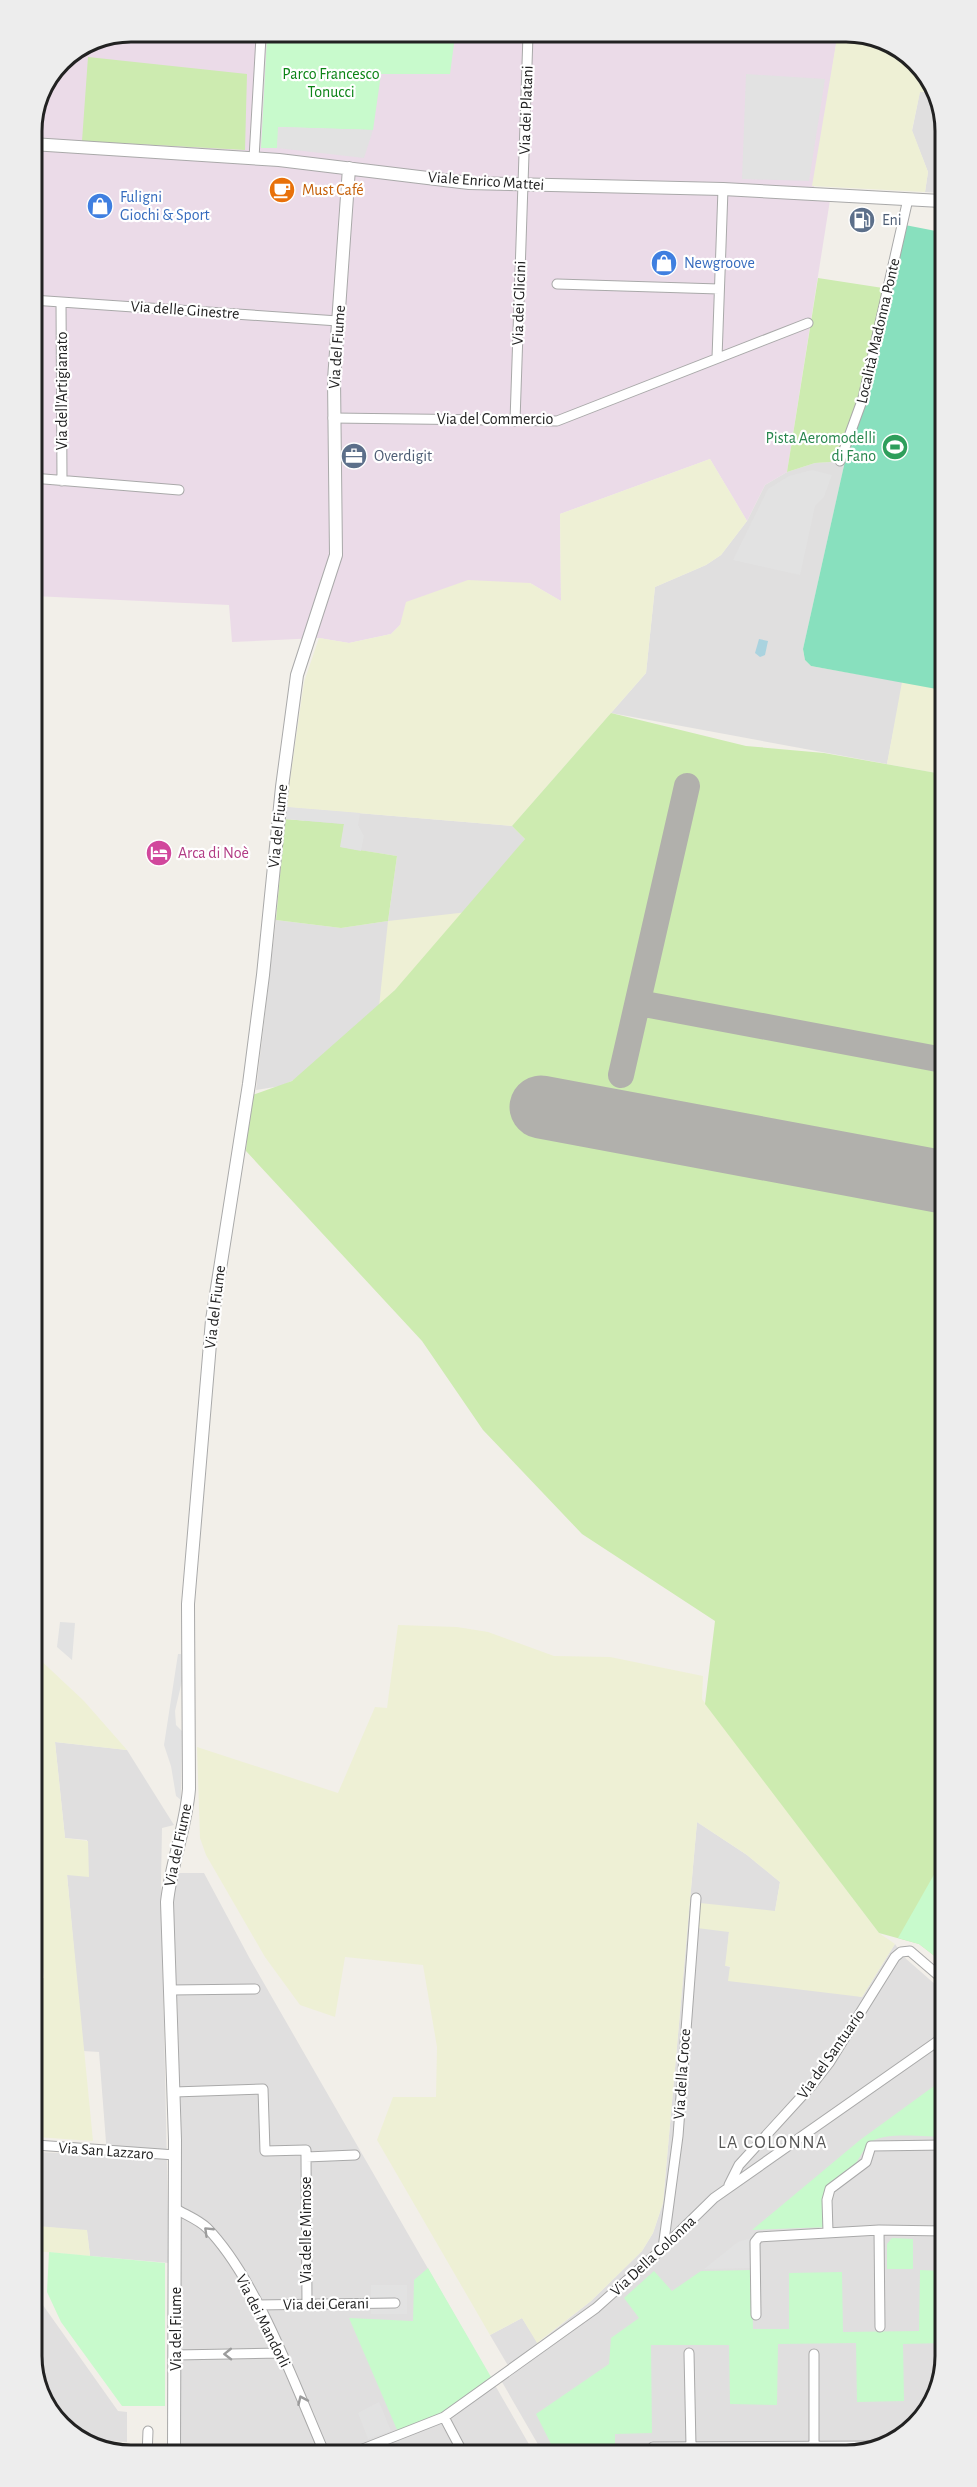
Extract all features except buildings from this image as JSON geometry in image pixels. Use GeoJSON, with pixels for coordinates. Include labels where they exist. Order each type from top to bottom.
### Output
{"type":"FeatureCollection","features":[{"type":"Feature","properties":{"kind":"street"},"geometry":{"type":"LineString","coordinates":[[254,158],[261,42]]}},
{"type":"Feature","properties":{"kind":"street","name":"Via dei Platani"},"geometry":{"type":"LineString","coordinates":[[523,185],[528,42]]}},
{"type":"Feature","properties":{"kind":"street","name":"Viale Enrico Mattei"},"geometry":{"type":"LineString","coordinates":[[42,145],[254,158],[470,183],[723,189],[935,201]]}},
{"type":"Feature","properties":{"kind":"street","name":"Via del Fiume"},"geometry":{"type":"LineString","coordinates":[[174,2445],[176,2209],[167,1902],[170,1870],[187,1808],[189,1789],[188,1604],[212,1320],[264,975],[282,788],[297,675],[336,555],[333,418],[350,168]]}},
{"type":"Feature","properties":{"kind":"street","name":"Via dei Glicini"},"geometry":{"type":"LineString","coordinates":[[515,420],[523,185]]}},
{"type":"Feature","properties":{"kind":"street"},"geometry":{"type":"LineString","coordinates":[[717,358],[723,189]]}},
{"type":"Feature","properties":{"kind":"street","name":"Località Madonna Ponte"},"geometry":{"type":"LineString","coordinates":[[840,461],[863,398],[908,199]]}},
{"type":"Feature","properties":{"kind":"street"},"geometry":{"type":"LineString","coordinates":[[557,284],[719,289]]}},
{"type":"Feature","properties":{"kind":"street","name":"Via delle Ginestre"},"geometry":{"type":"LineString","coordinates":[[42,301],[338,321]]}},
{"type":"Feature","properties":{"kind":"street","name":"Via dell'Artigianato"},"geometry":{"type":"LineString","coordinates":[[61,302],[62,481]]}},
{"type":"Feature","properties":{"kind":"street","name":"Via del Commercio"},"geometry":{"type":"LineString","coordinates":[[333,418],[557,421],[808,323]]}},
{"type":"Feature","properties":{"kind":"street"},"geometry":{"type":"LineString","coordinates":[[42,479],[179,490]]}},
{"type":"Feature","properties":{"kind":"street","name":"Via della Croce"},"geometry":{"type":"LineString","coordinates":[[663,2248],[678,2136],[681,2063],[696,1898]]}},
{"type":"Feature","properties":{"kind":"street","name":"Via del Santuario"},"geometry":{"type":"LineString","coordinates":[[721,2193],[732,2181],[739,2165],[818,2078],[844,2041],[895,1957],[901,1952],[910,1951],[935,1972]]}},
{"type":"Feature","properties":{"kind":"street"},"geometry":{"type":"LineString","coordinates":[[171,1990],[255,1989]]}},
{"type":"Feature","properties":{"kind":"street","name":"Via Della Colonna"},"geometry":{"type":"LineString","coordinates":[[373,2445],[444,2417],[596,2308],[721,2193],[935,2043]]}},
{"type":"Feature","properties":{"kind":"street"},"geometry":{"type":"LineString","coordinates":[[174,2092],[263,2089],[265,2151],[306,2150],[306,2157],[355,2155]]}},
{"type":"Feature","properties":{"kind":"street","name":"Via San Lazzaro"},"geometry":{"type":"LineString","coordinates":[[42,2145],[175,2155]]}},
{"type":"Feature","properties":{"kind":"street"},"geometry":{"type":"LineString","coordinates":[[828,2232],[827,2200],[830,2189],[866,2162],[871,2146],[935,2145]]}},
{"type":"Feature","properties":{"kind":"street","name":"Via delle Mimose"},"geometry":{"type":"LineString","coordinates":[[306,2157],[306,2304]]}},
{"type":"Feature","properties":{"kind":"street","name":"Via dei Mandorli"},"geometry":{"type":"LineString","coordinates":[[176,2209],[206,2227],[224,2250],[257,2305],[281,2353],[321,2445]]}},
{"type":"Feature","properties":{"kind":"street"},"geometry":{"type":"LineString","coordinates":[[879,2230],[880,2327]]}},
{"type":"Feature","properties":{"kind":"street"},"geometry":{"type":"LineString","coordinates":[[756,2315],[755,2242],[759,2237],[879,2230],[935,2231]]}},
{"type":"Feature","properties":{"kind":"street","name":"Via dei Gerani"},"geometry":{"type":"LineString","coordinates":[[257,2305],[394,2303]]}},
{"type":"Feature","properties":{"kind":"street"},"geometry":{"type":"LineString","coordinates":[[176,2355],[281,2353]]}},
{"type":"Feature","properties":{"kind":"street"},"geometry":{"type":"LineString","coordinates":[[689,2353],[691,2445]]}},
{"type":"Feature","properties":{"kind":"street"},"geometry":{"type":"LineString","coordinates":[[814,2354],[814,2445]]}},
{"type":"Feature","properties":{"kind":"street"},"geometry":{"type":"LineString","coordinates":[[444,2417],[459,2445]]}},
{"type":"Feature","properties":{"kind":"street"},"geometry":{"type":"LineString","coordinates":[[147,2445],[148,2431]]}},
{"type":"Feature","properties":{"kind":"shaded area"},"geometry":{"type":"Polygon","coordinates":[[[131,42],[836,42],[812,199],[830,200],[787,472],[765,485],[747,521],[710,459],[560,514],[561,601],[530,583],[400,625],[391,634],[349,643],[319,638],[232,642],[229,605],[42,596],[42,125],[51,92],[60,77],[72,64],[103,47],[131,42]]]}},
{"type":"Feature","properties":{"kind":"shaded area"},"geometry":{"type":"Polygon","coordinates":[[[836,42],[852,42],[874,47],[900,60],[909,68],[926,92],[920,92],[912,130],[928,172],[925,192],[812,186],[836,42]]]}},
{"type":"Feature","properties":{"kind":"shaded area"},"geometry":{"type":"Polygon","coordinates":[[[746,74],[825,79],[809,181],[742,179],[746,74]]]}},
{"type":"Feature","properties":{"kind":"shaded area"},"geometry":{"type":"Polygon","coordinates":[[[920,91],[926,91],[934,120],[935,193],[925,192],[928,172],[912,131],[920,91]]]}},
{"type":"Feature","properties":{"kind":"shaded area"},"geometry":{"type":"Polygon","coordinates":[[[278,127],[373,130],[364,158],[277,148],[278,127]]]}},
{"type":"Feature","properties":{"kind":"shaded area"},"geometry":{"type":"Polygon","coordinates":[[[710,459],[747,521],[721,555],[706,565],[655,587],[646,673],[512,826],[286,807],[304,682],[319,638],[349,643],[391,634],[400,625],[406,602],[468,580],[530,583],[561,601],[560,514],[710,459]]]}},
{"type":"Feature","properties":{"kind":"shaded area"},"geometry":{"type":"Polygon","coordinates":[[[845,461],[803,649],[805,660],[811,666],[903,682],[887,764],[611,713],[646,673],[655,587],[706,565],[721,555],[747,521],[765,485],[787,472],[815,463],[845,461]]]}},
{"type":"Feature","properties":{"kind":"shaded area"},"geometry":{"type":"Polygon","coordinates":[[[812,470],[832,475],[824,497],[815,506],[800,575],[733,560],[768,489],[789,476],[812,470]]]}},
{"type":"Feature","properties":{"kind":"shaded area"},"geometry":{"type":"Polygon","coordinates":[[[935,567],[935,773],[887,764],[902,682],[811,666],[805,660],[803,649],[935,567]]]}},
{"type":"Feature","properties":{"kind":"shaded area"},"geometry":{"type":"Polygon","coordinates":[[[286,807],[512,826],[525,839],[468,912],[379,1007],[304,1075],[281,1086],[256,1090],[276,920],[341,928],[388,921],[397,856],[340,847],[286,807]]]}},
{"type":"Feature","properties":{"kind":"shaded area"},"geometry":{"type":"Polygon","coordinates":[[[286,807],[360,813],[358,825],[364,836],[361,851],[340,847],[344,824],[285,819],[286,807]]]}},
{"type":"Feature","properties":{"kind":"shaded area"},"geometry":{"type":"Polygon","coordinates":[[[468,912],[379,1007],[388,921],[468,912]]]}},
{"type":"Feature","properties":{"kind":"shaded area"},"geometry":{"type":"Polygon","coordinates":[[[60,1622],[75,1623],[72,1660],[57,1647],[60,1622]]]}},
{"type":"Feature","properties":{"kind":"shaded area"},"geometry":{"type":"Polygon","coordinates":[[[398,1625],[457,1627],[488,1632],[554,1656],[610,1657],[703,1676],[702,1699],[879,1933],[895,1944],[862,1997],[728,1981],[730,1966],[725,1966],[729,1932],[697,1928],[700,1903],[775,1911],[780,1882],[747,1855],[697,1822],[663,2203],[653,2233],[642,2251],[591,2301],[537,2343],[522,2318],[490,2335],[377,2140],[393,2097],[436,2097],[437,2047],[423,1965],[345,1957],[335,2017],[300,2005],[265,1957],[206,1855],[200,1838],[197,1747],[338,1793],[375,1707],[387,1708],[398,1625]]]}},
{"type":"Feature","properties":{"kind":"shaded area"},"geometry":{"type":"Polygon","coordinates":[[[178,1654],[181,1654],[182,1681],[175,1711],[176,1725],[182,1731],[181,1800],[176,1796],[171,1766],[164,1745],[178,1654]]]}},
{"type":"Feature","properties":{"kind":"shaded area"},"geometry":{"type":"Polygon","coordinates":[[[42,1662],[84,1701],[127,1750],[55,1742],[65,1838],[88,1841],[89,1877],[67,1875],[93,2141],[42,2137],[42,1978],[44,1978],[42,1953],[42,1662]]]}},
{"type":"Feature","properties":{"kind":"shaded area"},"geometry":{"type":"Polygon","coordinates":[[[55,1742],[127,1750],[174,1825],[162,1828],[161,1882],[169,2263],[90,2256],[87,2231],[42,2227],[42,2152],[107,2155],[99,2052],[83,2051],[67,1874],[88,1876],[87,1840],[65,1838],[55,1742]]]}},
{"type":"Feature","properties":{"kind":"shaded area"},"geometry":{"type":"Polygon","coordinates":[[[697,1822],[747,1855],[780,1882],[775,1911],[729,1932],[726,1966],[862,1997],[895,1944],[904,1957],[935,1984],[935,2356],[928,2390],[913,2415],[900,2427],[885,2436],[863,2443],[846,2445],[538,2445],[502,2382],[513,2374],[490,2335],[522,2318],[538,2343],[591,2301],[642,2251],[653,2233],[663,2203],[697,1822]]]}},
{"type":"Feature","properties":{"kind":"shaded area"},"geometry":{"type":"Polygon","coordinates":[[[176,1873],[204,1873],[250,1959],[529,2445],[179,2445],[181,2222],[178,2022],[173,1904],[176,1873]]]}},
{"type":"Feature","properties":{"kind":"shaded area"},"geometry":{"type":"Polygon","coordinates":[[[42,1954],[44,1979],[42,1979],[42,1954]]]}},
{"type":"Feature","properties":{"kind":"shaded area"},"geometry":{"type":"Polygon","coordinates":[[[42,2226],[87,2230],[90,2256],[42,2252],[42,2226]]]}},
{"type":"Feature","properties":{"kind":"shaded area"},"geometry":{"type":"Polygon","coordinates":[[[752,2238],[751,2268],[704,2269],[738,2242],[752,2238]]]}},
{"type":"Feature","properties":{"kind":"shaded area"},"geometry":{"type":"Polygon","coordinates":[[[371,2285],[407,2285],[407,2314],[371,2314],[371,2285]]]}},
{"type":"Feature","properties":{"kind":"shaded area"},"geometry":{"type":"Polygon","coordinates":[[[42,2304],[118,2411],[127,2412],[127,2442],[107,2441],[92,2436],[77,2427],[57,2405],[44,2373],[42,2304]]]}},
{"type":"Feature","properties":{"kind":"shaded area"},"geometry":{"type":"Polygon","coordinates":[[[379,2402],[391,2431],[368,2439],[358,2413],[379,2402]]]}},
{"type":"Feature","properties":{"kind":"green space","name":"Parco Francesco Tonucci"},"geometry":{"type":"Polygon","coordinates":[[[267,42],[454,42],[450,74],[381,74],[373,130],[279,127],[277,148],[261,148],[267,42]]]}},
{"type":"Feature","properties":{"kind":"green space"},"geometry":{"type":"Polygon","coordinates":[[[88,57],[247,74],[245,150],[82,141],[88,57]]]}},
{"type":"Feature","properties":{"kind":"green space","name":"Pista Aeromodelli di Fano"},"geometry":{"type":"Polygon","coordinates":[[[905,225],[935,231],[935,689],[811,666],[805,660],[803,649],[845,461],[905,225]]]}},
{"type":"Feature","properties":{"kind":"green space"},"geometry":{"type":"Polygon","coordinates":[[[818,278],[883,288],[845,461],[815,463],[787,472],[818,278]]]}},
{"type":"Feature","properties":{"kind":"green space"},"geometry":{"type":"Polygon","coordinates":[[[611,713],[746,746],[824,753],[935,773],[935,1956],[919,1944],[879,1933],[705,1704],[715,1621],[582,1534],[483,1430],[422,1341],[246,1151],[250,1096],[292,1081],[395,990],[525,839],[512,826],[611,713]]]}},
{"type":"Feature","properties":{"kind":"green space"},"geometry":{"type":"Polygon","coordinates":[[[285,819],[344,824],[341,847],[397,856],[388,921],[341,928],[276,920],[285,819]]]}},
{"type":"Feature","properties":{"kind":"green space"},"geometry":{"type":"Polygon","coordinates":[[[935,1873],[935,1956],[919,1944],[898,1938],[935,1873]]]}},
{"type":"Feature","properties":{"kind":"green space"},"geometry":{"type":"Polygon","coordinates":[[[935,2085],[935,2137],[884,2137],[870,2143],[855,2165],[842,2174],[833,2189],[829,2227],[752,2230],[860,2140],[935,2085]]]}},
{"type":"Feature","properties":{"kind":"green space"},"geometry":{"type":"Polygon","coordinates":[[[892,2238],[913,2239],[913,2269],[887,2269],[887,2244],[892,2238]]]}},
{"type":"Feature","properties":{"kind":"green space"},"geometry":{"type":"Polygon","coordinates":[[[49,2252],[165,2263],[165,2406],[122,2406],[61,2322],[47,2292],[49,2252]]]}},
{"type":"Feature","properties":{"kind":"green space"},"geometry":{"type":"Polygon","coordinates":[[[428,2268],[491,2377],[443,2414],[398,2432],[349,2318],[413,2321],[414,2280],[428,2268]]]}},
{"type":"Feature","properties":{"kind":"green space"},"geometry":{"type":"Polygon","coordinates":[[[752,2270],[753,2329],[789,2329],[789,2273],[842,2272],[843,2332],[919,2331],[920,2270],[935,2271],[935,2343],[903,2344],[904,2401],[857,2402],[856,2343],[778,2344],[777,2405],[730,2404],[729,2345],[651,2345],[652,2433],[615,2434],[615,2445],[552,2445],[536,2414],[609,2364],[611,2338],[639,2318],[624,2298],[654,2271],[672,2291],[701,2271],[752,2270]]]}},
{"type":"Feature","properties":{"kind":"water"},"geometry":{"type":"Polygon","coordinates":[[[759,639],[768,641],[765,655],[760,657],[755,653],[759,639]]]}},
{"type":"Feature","properties":{"kind":"taxiway"},"geometry":{"type":"LineString","coordinates":[[621,1075],[687,786]]}},
{"type":"Feature","properties":{"kind":"taxiway"},"geometry":{"type":"LineString","coordinates":[[639,1003],[935,1058]]}},
{"type":"Feature","properties":{"kind":"runway"},"geometry":{"type":"LineString","coordinates":[[541,1107],[935,1181]]}},
{"type":"Feature","properties":{"kind":"place","name":"Must Café"},"geometry":{"type":"Point","coordinates":[282,190]}},
{"type":"Feature","properties":{"kind":"place","name":"Fuligni Giochi & Sport"},"geometry":{"type":"Point","coordinates":[100,206]}},
{"type":"Feature","properties":{"kind":"place","name":"Eni"},"geometry":{"type":"Point","coordinates":[862,220]}},
{"type":"Feature","properties":{"kind":"place","name":"Newgroove"},"geometry":{"type":"Point","coordinates":[664,263]}},
{"type":"Feature","properties":{"kind":"place","name":"Pista Aeromodelli di Fano"},"geometry":{"type":"Point","coordinates":[895,447]}},
{"type":"Feature","properties":{"kind":"place","name":"Overdigit"},"geometry":{"type":"Point","coordinates":[354,456]}},
{"type":"Feature","properties":{"kind":"place","name":"Arca di Noè"},"geometry":{"type":"Point","coordinates":[159,853]}},
{"type":"Feature","properties":{"kind":"district","name":"LA COLONNA"},"geometry":{"type":"Point","coordinates":[773,2143]}}]}
